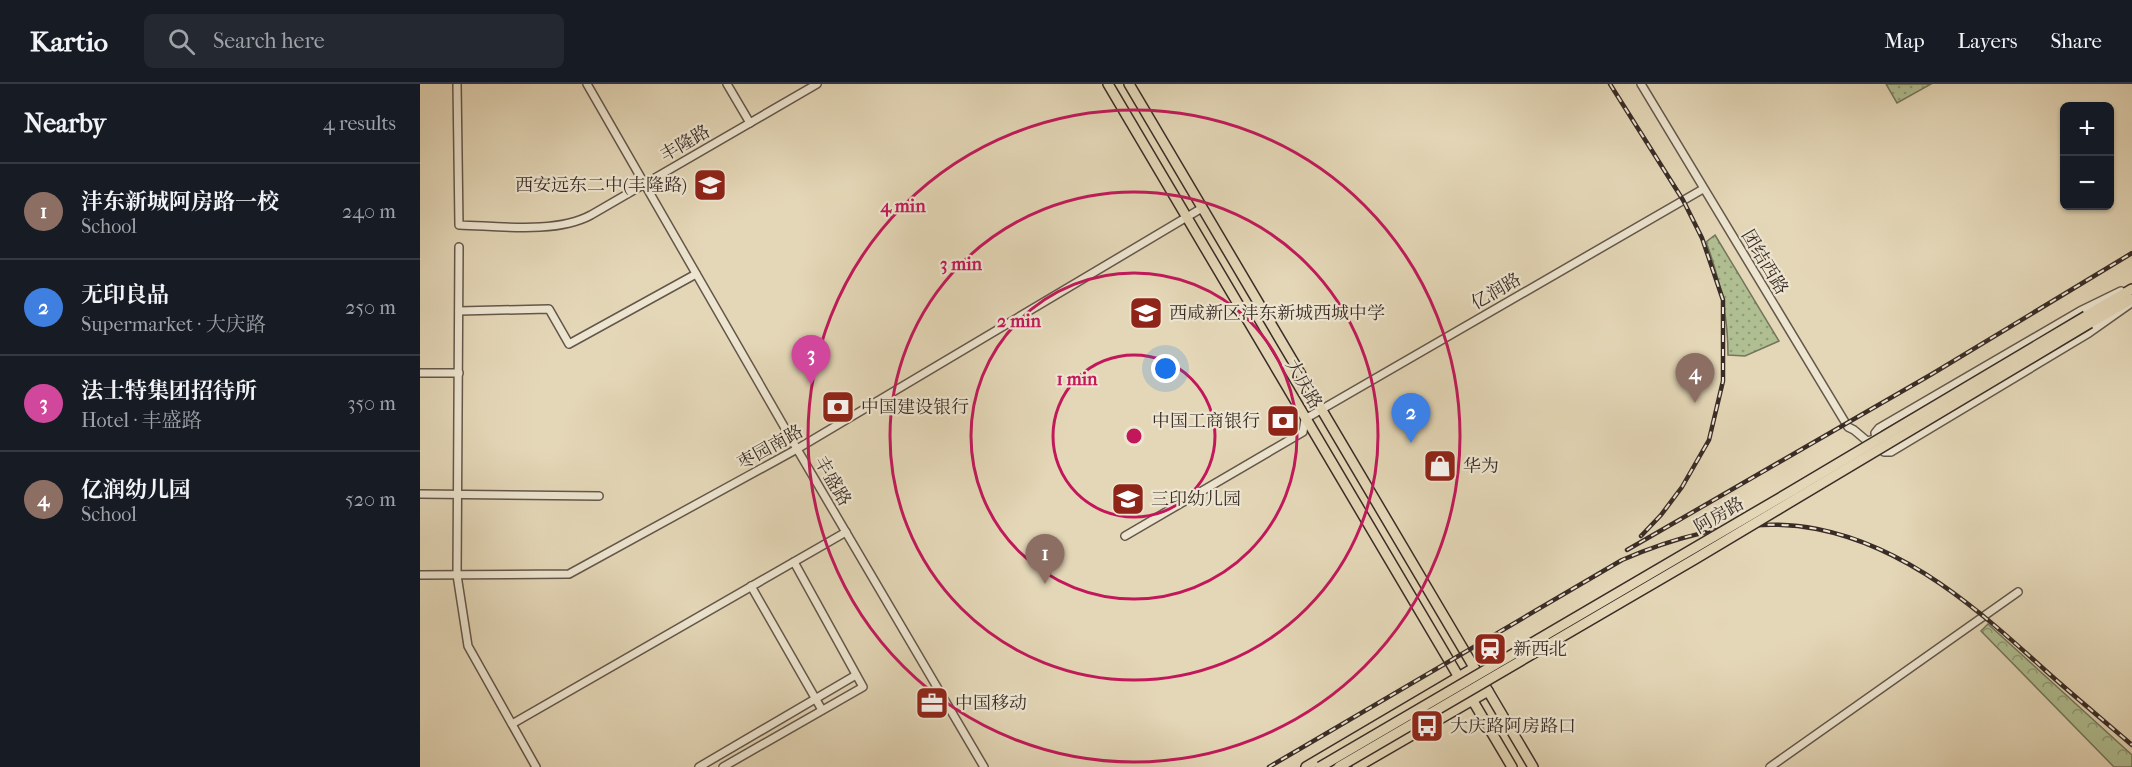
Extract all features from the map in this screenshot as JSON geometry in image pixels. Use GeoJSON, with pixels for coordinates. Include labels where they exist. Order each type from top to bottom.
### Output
{"type":"FeatureCollection","features":[{"type":"Feature","properties":{"kind":"main road","name":"大庆路"},"geometry":{"type":"LineString","coordinates":[[1108,84],[1512,767]]}},
{"type":"Feature","properties":{"kind":"main road","name":"大庆路"},"geometry":{"type":"LineString","coordinates":[[1129,84],[1533,767]]}},
{"type":"Feature","properties":{"kind":"main road","name":"阿房路"},"geometry":{"type":"LineString","coordinates":[[1339,767],[1695,559],[2088,320],[2132,288]]}},
{"type":"Feature","properties":{"kind":"main road","name":"阿房路"},"geometry":{"type":"LineString","coordinates":[[1320,767],[2088,320],[2132,300]]}},
{"type":"Feature","properties":{"kind":"main road"},"geometry":{"type":"LineString","coordinates":[[1306,767],[1474,668]]}},
{"type":"Feature","properties":{"kind":"main road"},"geometry":{"type":"LineString","coordinates":[[1357,767],[1488,692]]}},
{"type":"Feature","properties":{"kind":"street","name":"丰隆路"},"geometry":{"type":"LineString","coordinates":[[457,84],[459,225],[567,225],[591,215],[817,84]]}},
{"type":"Feature","properties":{"kind":"street","name":"丰盛路"},"geometry":{"type":"LineString","coordinates":[[587,84],[797,449],[984,767]]}},
{"type":"Feature","properties":{"kind":"street"},"geometry":{"type":"LineString","coordinates":[[727,84],[750,123]]}},
{"type":"Feature","properties":{"kind":"street","name":"团结西路"},"geometry":{"type":"LineString","coordinates":[[1641,84],[1702,189],[1848,428],[1867,441],[1876,439],[1877,445],[1884,452],[1891,452],[2089,333],[2132,300]]}},
{"type":"Feature","properties":{"kind":"street","name":"亿润路"},"geometry":{"type":"LineString","coordinates":[[1305,419],[1702,189]]}},
{"type":"Feature","properties":{"kind":"street","name":"枣园南路"},"geometry":{"type":"LineString","coordinates":[[420,575],[569,574],[797,449],[1203,207]]}},
{"type":"Feature","properties":{"kind":"street"},"geometry":{"type":"LineString","coordinates":[[459,247],[457,575],[468,646],[536,767]]}},
{"type":"Feature","properties":{"kind":"street"},"geometry":{"type":"LineString","coordinates":[[459,311],[549,309],[569,344],[696,274]]}},
{"type":"Feature","properties":{"kind":"street"},"geometry":{"type":"LineString","coordinates":[[1876,439],[1875,433],[1879,428],[2080,311],[2132,288]]}},
{"type":"Feature","properties":{"kind":"street"},"geometry":{"type":"LineString","coordinates":[[420,373],[459,373]]}},
{"type":"Feature","properties":{"kind":"street"},"geometry":{"type":"LineString","coordinates":[[1125,536],[1303,432],[1305,419]]}},
{"type":"Feature","properties":{"kind":"street"},"geometry":{"type":"LineString","coordinates":[[420,494],[599,496]]}},
{"type":"Feature","properties":{"kind":"street"},"geometry":{"type":"LineString","coordinates":[[512,724],[846,532]]}},
{"type":"Feature","properties":{"kind":"street"},"geometry":{"type":"LineString","coordinates":[[723,767],[862,687],[794,562]]}},
{"type":"Feature","properties":{"kind":"street"},"geometry":{"type":"LineString","coordinates":[[751,586],[822,710]]}},
{"type":"Feature","properties":{"kind":"street"},"geometry":{"type":"LineString","coordinates":[[1770,767],[2018,592]]}},
{"type":"Feature","properties":{"kind":"street"},"geometry":{"type":"LineString","coordinates":[[699,767],[856,675]]}},
{"type":"Feature","properties":{"kind":"street"},"geometry":{"type":"LineString","coordinates":[[783,717],[789,729]]}},
{"type":"Feature","properties":{"kind":"street"},"geometry":{"type":"LineString","coordinates":[[746,739],[753,750]]}},
{"type":"Feature","properties":{"kind":"green space"},"geometry":{"type":"Polygon","coordinates":[[[1886,84],[1931,84],[1897,103],[1886,84]]]}},
{"type":"Feature","properties":{"kind":"green space"},"geometry":{"type":"Polygon","coordinates":[[[1715,235],[1779,341],[1745,356],[1728,355],[1727,326],[1722,297],[1706,242],[1715,235]]]}},
{"type":"Feature","properties":{"kind":"green space"},"geometry":{"type":"Polygon","coordinates":[[[1988,624],[2132,755],[2132,767],[2114,767],[1981,631],[1988,624]]]}},
{"type":"Feature","properties":{"kind":"railway"},"geometry":{"type":"LineString","coordinates":[[1610,84],[1683,200],[1702,238],[1723,300],[1723,381],[1709,440],[1682,487],[1661,515],[1641,536]]}},
{"type":"Feature","properties":{"kind":"railway"},"geometry":{"type":"LineString","coordinates":[[1627,550],[1932,374],[2132,253]]}},
{"type":"Feature","properties":{"kind":"railway"},"geometry":{"type":"LineString","coordinates":[[1269,767],[1622,560],[1692,535],[1742,526],[1767,525],[1817,529],[1850,538],[1882,550],[1912,566],[1968,604],[2132,745]]}},
{"type":"Feature","properties":{"kind":"place","name":"西安远东二中(丰隆路)"},"geometry":{"type":"Point","coordinates":[710,185]}},
{"type":"Feature","properties":{"kind":"place","name":"西咸新区沣东新城西城中学"},"geometry":{"type":"Point","coordinates":[1146,313]}},
{"type":"Feature","properties":{"kind":"place","name":"法士特集团招待所"},"geometry":{"type":"Point","coordinates":[811,385]}},
{"type":"Feature","properties":{"kind":"place","name":"亿润幼儿园"},"geometry":{"type":"Point","coordinates":[1695,403]}},
{"type":"Feature","properties":{"kind":"place","name":"中国建设银行"},"geometry":{"type":"Point","coordinates":[838,407]}},
{"type":"Feature","properties":{"kind":"place","name":"中国工商银行"},"geometry":{"type":"Point","coordinates":[1283,421]}},
{"type":"Feature","properties":{"kind":"place","name":"无印良品"},"geometry":{"type":"Point","coordinates":[1411,443]}},
{"type":"Feature","properties":{"kind":"place","name":"华为"},"geometry":{"type":"Point","coordinates":[1440,466]}},
{"type":"Feature","properties":{"kind":"place","name":"三印幼儿园"},"geometry":{"type":"Point","coordinates":[1128,499]}},
{"type":"Feature","properties":{"kind":"place","name":"沣东新城阿房路一校"},"geometry":{"type":"Point","coordinates":[1045,584]}},
{"type":"Feature","properties":{"kind":"place","name":"新西北"},"geometry":{"type":"Point","coordinates":[1490,649]}},
{"type":"Feature","properties":{"kind":"place","name":"中国移动"},"geometry":{"type":"Point","coordinates":[932,703]}},
{"type":"Feature","properties":{"kind":"place","name":"大庆路阿房路口"},"geometry":{"type":"Point","coordinates":[1427,726]}}]}
